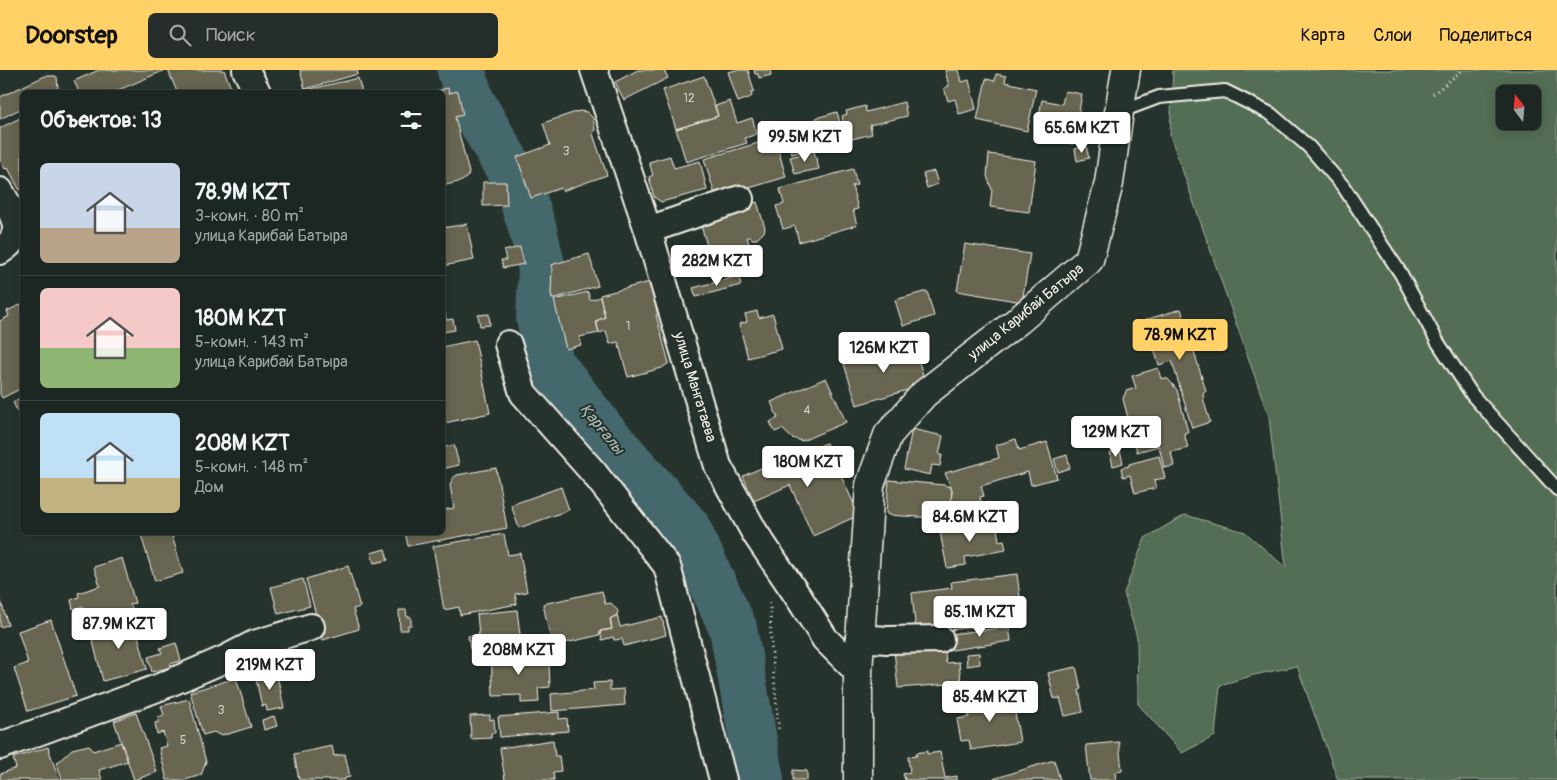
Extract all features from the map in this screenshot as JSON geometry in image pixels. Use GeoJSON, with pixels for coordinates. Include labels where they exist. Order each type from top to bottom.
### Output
{"type":"FeatureCollection","features":[{"type":"Feature","properties":{"kind":"street"},"geometry":{"type":"LineString","coordinates":[[246,70],[256,90]]}},
{"type":"Feature","properties":{"kind":"street","name":"улица Мангатаева"},"geometry":{"type":"LineString","coordinates":[[594,70],[648,230],[718,466],[754,533],[802,601],[825,639],[858,672]]}},
{"type":"Feature","properties":{"kind":"street","name":"улица Карибай Батыра"},"geometry":{"type":"LineString","coordinates":[[858,780],[859,638],[870,486],[888,435],[924,394],[1019,320],[1089,260],[1110,183],[1126,70]]}},
{"type":"Feature","properties":{"kind":"street"},"geometry":{"type":"LineString","coordinates":[[0,191],[16,220],[16,232],[9,245],[0,251]]}},
{"type":"Feature","properties":{"kind":"street"},"geometry":{"type":"LineString","coordinates":[[648,230],[740,199]]}},
{"type":"Feature","properties":{"kind":"street"},"geometry":{"type":"LineString","coordinates":[[508,344],[523,393],[594,473],[667,566],[723,780]]}},
{"type":"Feature","properties":{"kind":"street"},"geometry":{"type":"LineString","coordinates":[[0,746],[160,686],[225,659],[254,644],[311,627]]}},
{"type":"Feature","properties":{"kind":"street"},"geometry":{"type":"LineString","coordinates":[[859,638],[887,640],[940,638]]}},
{"type":"Feature","properties":{"kind":"lane"},"geometry":{"type":"LineString","coordinates":[[1119,112],[1159,97],[1225,91],[1270,114],[1309,147],[1343,186],[1401,274],[1437,341],[1473,396],[1557,489]]}},
{"type":"Feature","properties":{"kind":"path"},"geometry":{"type":"LineString","coordinates":[[1433,94],[1463,70]]}},
{"type":"Feature","properties":{"kind":"path"},"geometry":{"type":"LineString","coordinates":[[777,567],[770,592],[771,643],[779,732]]}},
{"type":"Feature","properties":{"kind":"green space"},"geometry":{"type":"Polygon","coordinates":[[[1173,70],[1557,70],[1557,780],[1338,780],[1297,666],[1254,675],[1220,685],[1215,736],[1182,753],[1138,704],[1137,637],[1124,593],[1145,538],[1185,515],[1245,532],[1286,568],[1269,417],[1170,135],[1173,70]]]}},
{"type":"Feature","properties":{"kind":"building"},"geometry":{"type":"Polygon","coordinates":[[[99,70],[163,71],[119,90],[78,90],[74,81],[99,70]]]}},
{"type":"Feature","properties":{"kind":"building"},"geometry":{"type":"Polygon","coordinates":[[[168,70],[224,70],[231,88],[226,90],[176,90],[168,70]]]}},
{"type":"Feature","properties":{"kind":"building"},"geometry":{"type":"Polygon","coordinates":[[[300,70],[357,70],[358,74],[305,89],[300,70]]]}},
{"type":"Feature","properties":{"kind":"building"},"geometry":{"type":"Polygon","coordinates":[[[638,70],[664,70],[668,78],[624,100],[615,82],[638,70]]]}},
{"type":"Feature","properties":{"kind":"building"},"geometry":{"type":"Polygon","coordinates":[[[748,70],[754,91],[751,92],[752,96],[738,102],[728,72],[748,70]]]}},
{"type":"Feature","properties":{"kind":"building"},"geometry":{"type":"Polygon","coordinates":[[[754,70],[770,70],[771,75],[759,78],[754,70]]]}},
{"type":"Feature","properties":{"kind":"building"},"geometry":{"type":"Polygon","coordinates":[[[945,70],[959,70],[962,82],[969,80],[976,109],[959,114],[955,99],[948,101],[944,88],[949,86],[945,70]]]}},
{"type":"Feature","properties":{"kind":"building"},"geometry":{"type":"Polygon","coordinates":[[[996,74],[1006,76],[1005,82],[1036,89],[1027,131],[977,120],[986,79],[995,81],[996,74]]]}},
{"type":"Feature","properties":{"kind":"building"},"geometry":{"type":"Polygon","coordinates":[[[45,76],[57,77],[56,90],[20,90],[20,109],[0,119],[0,97],[45,76]]]}},
{"type":"Feature","properties":{"kind":"building"},"geometry":{"type":"Polygon","coordinates":[[[704,76],[718,116],[676,129],[663,90],[704,76]]]}},
{"type":"Feature","properties":{"kind":"building"},"geometry":{"type":"Polygon","coordinates":[[[358,78],[361,90],[306,90],[358,78]]]}},
{"type":"Feature","properties":{"kind":"building"},"geometry":{"type":"Polygon","coordinates":[[[448,88],[449,93],[458,91],[463,115],[455,117],[469,173],[462,181],[445,185],[445,90],[440,90],[448,88]]]}},
{"type":"Feature","properties":{"kind":"building"},"geometry":{"type":"Polygon","coordinates":[[[1065,91],[1082,94],[1073,144],[1035,137],[1042,100],[1062,104],[1065,91]]]}},
{"type":"Feature","properties":{"kind":"building"},"geometry":{"type":"Polygon","coordinates":[[[730,101],[737,123],[752,118],[757,134],[745,138],[747,143],[686,162],[676,129],[718,116],[715,106],[730,101]]]}},
{"type":"Feature","properties":{"kind":"building"},"geometry":{"type":"Polygon","coordinates":[[[904,102],[907,116],[870,125],[872,134],[848,140],[842,116],[847,114],[846,111],[865,106],[866,112],[904,102]]]}},
{"type":"Feature","properties":{"kind":"building"},"geometry":{"type":"Polygon","coordinates":[[[579,111],[587,112],[593,118],[595,129],[593,134],[607,175],[562,191],[561,188],[531,198],[517,157],[550,145],[543,123],[579,111]]]}},
{"type":"Feature","properties":{"kind":"building"},"geometry":{"type":"Polygon","coordinates":[[[837,112],[843,133],[838,134],[839,137],[831,140],[830,137],[819,140],[820,146],[792,154],[786,132],[817,123],[816,118],[837,112]]]}},
{"type":"Feature","properties":{"kind":"building"},"geometry":{"type":"Polygon","coordinates":[[[20,118],[20,190],[8,168],[5,169],[0,160],[0,128],[20,118]]]}},
{"type":"Feature","properties":{"kind":"building"},"geometry":{"type":"Polygon","coordinates":[[[775,138],[786,177],[716,198],[704,159],[775,138]]]}},
{"type":"Feature","properties":{"kind":"building"},"geometry":{"type":"Polygon","coordinates":[[[1086,146],[1089,158],[1077,161],[1075,149],[1086,146]]]}},
{"type":"Feature","properties":{"kind":"building"},"geometry":{"type":"Polygon","coordinates":[[[814,151],[819,169],[795,174],[790,157],[814,151]]]}},
{"type":"Feature","properties":{"kind":"building"},"geometry":{"type":"Polygon","coordinates":[[[989,154],[1036,161],[1029,212],[990,207],[992,190],[987,176],[989,154]]]}},
{"type":"Feature","properties":{"kind":"building"},"geometry":{"type":"Polygon","coordinates":[[[670,156],[674,168],[700,161],[707,190],[661,202],[654,197],[649,177],[653,175],[649,162],[670,156]]]}},
{"type":"Feature","properties":{"kind":"building"},"geometry":{"type":"Polygon","coordinates":[[[853,169],[857,185],[852,186],[858,209],[853,210],[857,225],[799,242],[795,226],[783,229],[776,206],[784,204],[780,189],[853,169]]]}},
{"type":"Feature","properties":{"kind":"building"},"geometry":{"type":"Polygon","coordinates":[[[934,171],[938,184],[927,188],[923,174],[934,171]]]}},
{"type":"Feature","properties":{"kind":"building"},"geometry":{"type":"Polygon","coordinates":[[[483,182],[506,182],[507,205],[483,206],[483,182]]]}},
{"type":"Feature","properties":{"kind":"building"},"geometry":{"type":"Polygon","coordinates":[[[757,202],[765,228],[764,232],[757,239],[747,237],[751,251],[712,262],[699,219],[757,202]]]}},
{"type":"Feature","properties":{"kind":"building"},"geometry":{"type":"Polygon","coordinates":[[[467,224],[474,260],[445,265],[445,228],[467,224]]]}},
{"type":"Feature","properties":{"kind":"building"},"geometry":{"type":"Polygon","coordinates":[[[965,244],[1030,254],[1022,302],[957,291],[965,244]]]}},
{"type":"Feature","properties":{"kind":"building"},"geometry":{"type":"Polygon","coordinates":[[[520,247],[524,264],[503,268],[501,260],[506,260],[504,251],[520,247]]]}},
{"type":"Feature","properties":{"kind":"building"},"geometry":{"type":"Polygon","coordinates":[[[589,254],[598,286],[552,299],[551,265],[589,254]]]}},
{"type":"Feature","properties":{"kind":"building"},"geometry":{"type":"Polygon","coordinates":[[[739,276],[741,285],[696,297],[693,288],[739,276]]]}},
{"type":"Feature","properties":{"kind":"building"},"geometry":{"type":"Polygon","coordinates":[[[657,280],[661,314],[656,315],[669,363],[662,368],[628,377],[618,342],[610,344],[606,331],[599,333],[596,321],[605,317],[600,295],[657,280]]]}},
{"type":"Feature","properties":{"kind":"building"},"geometry":{"type":"Polygon","coordinates":[[[927,291],[934,316],[903,326],[895,300],[927,291]]]}},
{"type":"Feature","properties":{"kind":"building"},"geometry":{"type":"Polygon","coordinates":[[[588,292],[590,300],[600,297],[605,317],[596,321],[599,333],[579,337],[581,345],[566,349],[554,300],[588,292]]]}},
{"type":"Feature","properties":{"kind":"building"},"geometry":{"type":"Polygon","coordinates":[[[20,305],[20,389],[2,398],[0,394],[0,321],[9,316],[7,311],[20,305]]]}},
{"type":"Feature","properties":{"kind":"building"},"geometry":{"type":"Polygon","coordinates":[[[1181,309],[1206,391],[1203,394],[1204,402],[1210,422],[1192,428],[1172,361],[1159,365],[1145,320],[1181,309]]]}},
{"type":"Feature","properties":{"kind":"building"},"geometry":{"type":"Polygon","coordinates":[[[757,311],[759,318],[773,314],[782,349],[748,358],[739,324],[747,322],[745,314],[757,311]]]}},
{"type":"Feature","properties":{"kind":"building"},"geometry":{"type":"Polygon","coordinates":[[[445,312],[446,320],[453,319],[455,330],[445,332],[445,312]]]}},
{"type":"Feature","properties":{"kind":"building"},"geometry":{"type":"Polygon","coordinates":[[[489,314],[490,325],[480,326],[478,315],[489,314]]]}},
{"type":"Feature","properties":{"kind":"building"},"geometry":{"type":"Polygon","coordinates":[[[475,340],[490,413],[445,423],[445,346],[475,340]]]}},
{"type":"Feature","properties":{"kind":"building"},"geometry":{"type":"Polygon","coordinates":[[[915,347],[923,376],[907,390],[857,405],[844,364],[894,349],[895,352],[915,347]]]}},
{"type":"Feature","properties":{"kind":"building"},"geometry":{"type":"Polygon","coordinates":[[[1158,368],[1161,379],[1168,379],[1177,390],[1188,432],[1184,433],[1188,448],[1171,452],[1174,466],[1164,468],[1159,446],[1137,452],[1123,399],[1126,391],[1136,388],[1132,376],[1158,368]]]}},
{"type":"Feature","properties":{"kind":"building"},"geometry":{"type":"Polygon","coordinates":[[[826,378],[846,422],[802,441],[792,438],[782,429],[775,432],[770,422],[778,418],[771,402],[826,378]]]}},
{"type":"Feature","properties":{"kind":"building"},"geometry":{"type":"Polygon","coordinates":[[[20,398],[20,418],[13,402],[20,398]]]}},
{"type":"Feature","properties":{"kind":"building"},"geometry":{"type":"Polygon","coordinates":[[[912,429],[943,436],[939,455],[942,455],[940,466],[932,465],[930,475],[904,469],[912,429]]]}},
{"type":"Feature","properties":{"kind":"building"},"geometry":{"type":"Polygon","coordinates":[[[1016,439],[1019,450],[1047,442],[1057,478],[1031,485],[1028,472],[981,486],[984,496],[980,497],[981,502],[954,509],[951,500],[952,490],[945,473],[999,458],[996,445],[1016,439]]]}},
{"type":"Feature","properties":{"kind":"building"},"geometry":{"type":"Polygon","coordinates":[[[826,443],[859,515],[813,536],[790,485],[754,501],[743,476],[777,461],[779,464],[826,443]]]}},
{"type":"Feature","properties":{"kind":"building"},"geometry":{"type":"Polygon","coordinates":[[[454,445],[459,465],[445,468],[445,447],[454,445]]]}},
{"type":"Feature","properties":{"kind":"building"},"geometry":{"type":"Polygon","coordinates":[[[1120,450],[1123,463],[1113,466],[1110,453],[1120,450]]]}},
{"type":"Feature","properties":{"kind":"building"},"geometry":{"type":"Polygon","coordinates":[[[1067,455],[1070,468],[1058,472],[1054,459],[1067,455]]]}},
{"type":"Feature","properties":{"kind":"building"},"geometry":{"type":"Polygon","coordinates":[[[1159,456],[1165,478],[1154,480],[1156,488],[1135,493],[1130,475],[1123,477],[1121,468],[1159,456]]]}},
{"type":"Feature","properties":{"kind":"building"},"geometry":{"type":"Polygon","coordinates":[[[496,468],[507,528],[408,546],[406,535],[445,535],[445,510],[454,508],[450,485],[453,478],[457,475],[496,468]]]}},
{"type":"Feature","properties":{"kind":"building"},"geometry":{"type":"Polygon","coordinates":[[[889,480],[950,487],[952,490],[950,519],[888,515],[886,513],[889,480]]]}},
{"type":"Feature","properties":{"kind":"building"},"geometry":{"type":"Polygon","coordinates":[[[561,487],[569,510],[519,528],[511,505],[561,487]]]}},
{"type":"Feature","properties":{"kind":"building"},"geometry":{"type":"Polygon","coordinates":[[[987,510],[989,519],[945,530],[943,521],[987,510]]]}},
{"type":"Feature","properties":{"kind":"building"},"geometry":{"type":"Polygon","coordinates":[[[996,522],[999,541],[1004,540],[1006,550],[965,557],[966,565],[947,568],[940,532],[996,522]]]}},
{"type":"Feature","properties":{"kind":"building"},"geometry":{"type":"Polygon","coordinates":[[[504,534],[508,555],[520,553],[527,592],[515,594],[517,604],[460,615],[459,607],[444,610],[433,546],[504,534]]]}},
{"type":"Feature","properties":{"kind":"building"},"geometry":{"type":"Polygon","coordinates":[[[141,535],[172,535],[183,573],[155,581],[141,535]]]}},
{"type":"Feature","properties":{"kind":"building"},"geometry":{"type":"Polygon","coordinates":[[[385,549],[388,560],[374,563],[371,553],[385,549]]]}},
{"type":"Feature","properties":{"kind":"building"},"geometry":{"type":"Polygon","coordinates":[[[122,558],[135,603],[130,604],[133,610],[88,621],[83,606],[73,609],[71,600],[79,597],[78,593],[100,586],[94,567],[122,558]]]}},
{"type":"Feature","properties":{"kind":"building"},"geometry":{"type":"Polygon","coordinates":[[[348,566],[360,607],[353,609],[359,629],[323,640],[306,579],[348,566]]]}},
{"type":"Feature","properties":{"kind":"building"},"geometry":{"type":"Polygon","coordinates":[[[1017,574],[1023,621],[916,634],[912,593],[952,588],[951,582],[1017,574]]]}},
{"type":"Feature","properties":{"kind":"building"},"geometry":{"type":"Polygon","coordinates":[[[303,579],[310,606],[278,614],[271,587],[303,579]]]}},
{"type":"Feature","properties":{"kind":"building"},"geometry":{"type":"Polygon","coordinates":[[[602,591],[605,604],[611,603],[618,611],[617,615],[610,619],[612,629],[600,631],[600,635],[552,646],[543,604],[602,591]]]}},
{"type":"Feature","properties":{"kind":"building"},"geometry":{"type":"Polygon","coordinates":[[[0,598],[8,625],[0,627],[0,598]]]}},
{"type":"Feature","properties":{"kind":"building"},"geometry":{"type":"Polygon","coordinates":[[[399,610],[406,610],[407,617],[411,617],[411,625],[408,625],[408,630],[400,630],[399,610]]]}},
{"type":"Feature","properties":{"kind":"building"},"geometry":{"type":"Polygon","coordinates":[[[517,610],[521,643],[470,649],[468,636],[479,635],[477,614],[517,610]]]}},
{"type":"Feature","properties":{"kind":"building"},"geometry":{"type":"Polygon","coordinates":[[[123,613],[128,630],[136,628],[147,669],[103,681],[92,638],[110,633],[106,618],[123,613]]]}},
{"type":"Feature","properties":{"kind":"building"},"geometry":{"type":"Polygon","coordinates":[[[617,615],[620,627],[662,617],[666,635],[624,646],[622,639],[614,640],[613,637],[602,640],[600,631],[612,629],[610,619],[617,615]]]}},
{"type":"Feature","properties":{"kind":"building"},"geometry":{"type":"Polygon","coordinates":[[[51,620],[76,696],[28,711],[14,668],[28,663],[18,631],[51,620]]]}},
{"type":"Feature","properties":{"kind":"building"},"geometry":{"type":"Polygon","coordinates":[[[1009,627],[1011,641],[952,650],[950,634],[1009,627]]]}},
{"type":"Feature","properties":{"kind":"building"},"geometry":{"type":"Polygon","coordinates":[[[176,643],[181,661],[170,664],[171,667],[152,672],[148,657],[162,653],[160,648],[176,643]]]}},
{"type":"Feature","properties":{"kind":"building"},"geometry":{"type":"Polygon","coordinates":[[[939,646],[940,653],[945,652],[946,663],[959,662],[961,683],[898,688],[894,650],[939,646]]]}},
{"type":"Feature","properties":{"kind":"building"},"geometry":{"type":"Polygon","coordinates":[[[530,651],[531,664],[549,663],[550,687],[538,688],[539,702],[521,703],[521,695],[493,696],[491,653],[530,651]]]}},
{"type":"Feature","properties":{"kind":"building"},"geometry":{"type":"Polygon","coordinates":[[[979,653],[980,664],[967,666],[966,654],[979,653]]]}},
{"type":"Feature","properties":{"kind":"building"},"geometry":{"type":"Polygon","coordinates":[[[1076,667],[1081,689],[1079,690],[1083,712],[1065,716],[1060,698],[1054,699],[1048,673],[1076,667]]]}},
{"type":"Feature","properties":{"kind":"building"},"geometry":{"type":"Polygon","coordinates":[[[276,670],[284,708],[267,711],[266,705],[262,706],[255,675],[276,670]]]}},
{"type":"Feature","properties":{"kind":"building"},"geometry":{"type":"Polygon","coordinates":[[[236,678],[251,727],[228,734],[219,735],[214,732],[203,735],[190,692],[236,678]]]}},
{"type":"Feature","properties":{"kind":"building"},"geometry":{"type":"Polygon","coordinates":[[[610,682],[610,690],[624,689],[625,705],[552,711],[551,694],[594,690],[593,683],[610,682]]]}},
{"type":"Feature","properties":{"kind":"building"},"geometry":{"type":"Polygon","coordinates":[[[1012,695],[1020,742],[971,750],[969,740],[961,741],[957,719],[969,717],[967,703],[1012,695]]]}},
{"type":"Feature","properties":{"kind":"building"},"geometry":{"type":"Polygon","coordinates":[[[189,699],[206,762],[201,775],[185,780],[167,780],[159,748],[167,746],[163,732],[157,734],[155,723],[159,722],[158,717],[164,715],[161,706],[189,699]]]}},
{"type":"Feature","properties":{"kind":"building"},"geometry":{"type":"Polygon","coordinates":[[[559,712],[559,719],[567,718],[568,731],[500,737],[498,717],[559,712]]]}},
{"type":"Feature","properties":{"kind":"building"},"geometry":{"type":"Polygon","coordinates":[[[136,713],[157,772],[134,780],[114,721],[136,713]]]}},
{"type":"Feature","properties":{"kind":"building"},"geometry":{"type":"Polygon","coordinates":[[[490,715],[490,720],[494,719],[495,733],[491,733],[491,738],[471,739],[470,716],[490,715]]]}},
{"type":"Feature","properties":{"kind":"building"},"geometry":{"type":"Polygon","coordinates":[[[274,716],[277,726],[264,730],[262,720],[274,716]]]}},
{"type":"Feature","properties":{"kind":"building"},"geometry":{"type":"Polygon","coordinates":[[[553,740],[555,756],[559,756],[561,771],[553,772],[554,780],[505,780],[500,748],[553,740]]]}},
{"type":"Feature","properties":{"kind":"building"},"geometry":{"type":"Polygon","coordinates":[[[121,742],[128,761],[99,770],[102,780],[62,780],[57,763],[72,749],[89,745],[93,751],[121,742]]]}},
{"type":"Feature","properties":{"kind":"building"},"geometry":{"type":"Polygon","coordinates":[[[1119,742],[1122,771],[1115,772],[1116,780],[1090,780],[1086,745],[1119,742]]]}},
{"type":"Feature","properties":{"kind":"building"},"geometry":{"type":"Polygon","coordinates":[[[332,746],[334,756],[345,754],[350,777],[345,778],[345,780],[299,780],[294,754],[332,746]]]}},
{"type":"Feature","properties":{"kind":"building"},"geometry":{"type":"Polygon","coordinates":[[[48,747],[59,780],[0,780],[0,774],[16,768],[13,758],[48,747]]]}},
{"type":"Feature","properties":{"kind":"building"},"geometry":{"type":"Polygon","coordinates":[[[927,751],[927,754],[940,752],[945,778],[957,776],[957,780],[905,780],[903,774],[910,772],[908,757],[917,756],[916,753],[927,751]]]}},
{"type":"Feature","properties":{"kind":"building"},"geometry":{"type":"Polygon","coordinates":[[[1054,760],[1060,780],[990,780],[1054,760]]]}},
{"type":"Feature","properties":{"kind":"building"},"geometry":{"type":"Polygon","coordinates":[[[793,770],[807,771],[807,780],[793,780],[793,770]]]}},
{"type":"Feature","properties":{"kind":"waterway","name":"Қарғалы"},"geometry":{"type":"LineString","coordinates":[[461,70],[471,102],[518,184],[533,230],[542,269],[540,318],[550,363],[603,433],[686,527],[733,628],[760,780]]}}]}
